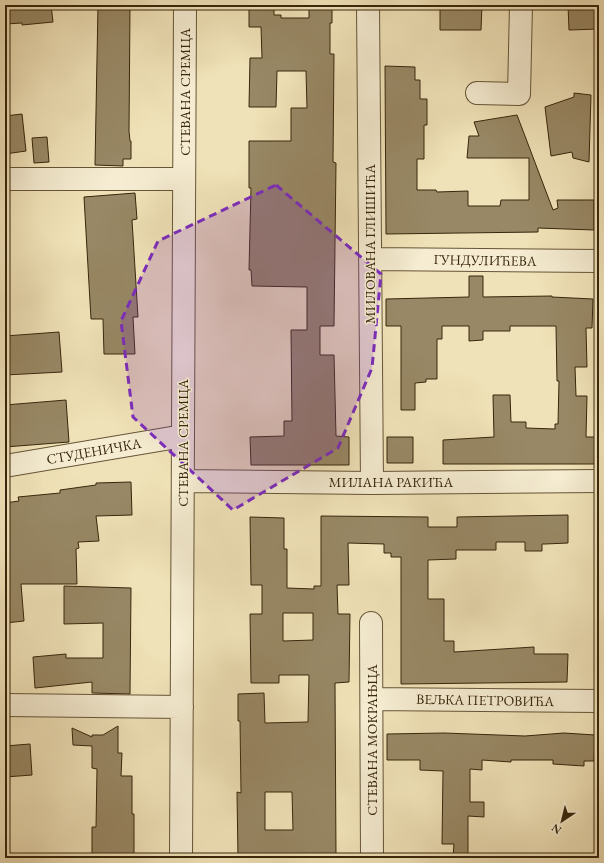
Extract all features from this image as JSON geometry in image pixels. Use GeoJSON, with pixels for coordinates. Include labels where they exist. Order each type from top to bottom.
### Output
{"type":"FeatureCollection","features":[{"type":"Feature","properties":{"kind":"street","name":"СТЕВАНА СРЕМЦА"},"geometry":{"type":"LineString","coordinates":[[181,858],[185,5]]}},
{"type":"Feature","properties":{"kind":"street","name":"МИЛОВАНА ГЛИШИЋА"},"geometry":{"type":"LineString","coordinates":[[368,5],[372,482]]}},
{"type":"Feature","properties":{"kind":"street"},"geometry":{"type":"LineString","coordinates":[[477,93],[519,94],[521,5]]}},
{"type":"Feature","properties":{"kind":"street"},"geometry":{"type":"LineString","coordinates":[[5,179],[184,179]]}},
{"type":"Feature","properties":{"kind":"street","name":"ГУНДУЛИЋЕВА"},"geometry":{"type":"LineString","coordinates":[[371,259],[599,261]]}},
{"type":"Feature","properties":{"kind":"street","name":"СТУДЕНИЧКА"},"geometry":{"type":"LineString","coordinates":[[5,466],[183,436]]}},
{"type":"Feature","properties":{"kind":"street","name":"МИЛАНА РАКИЋА"},"geometry":{"type":"LineString","coordinates":[[183,481],[599,481]]}},
{"type":"Feature","properties":{"kind":"street","name":"СТЕВАНА МОКРАЊЦА"},"geometry":{"type":"LineString","coordinates":[[371,623],[372,858]]}},
{"type":"Feature","properties":{"kind":"street","name":"ВЕЉКА ПЕТРОВИЋА"},"geometry":{"type":"LineString","coordinates":[[372,699],[599,701]]}},
{"type":"Feature","properties":{"kind":"street"},"geometry":{"type":"LineString","coordinates":[[5,705],[182,707]]}},
{"type":"Feature","properties":{"kind":"highlighted area"},"geometry":{"type":"Polygon","coordinates":[[[276,185],[381,274],[372,368],[338,448],[233,510],[133,417],[121,321],[158,241],[276,185]]]}},
{"type":"Feature","properties":{"kind":"building"},"geometry":{"type":"Polygon","coordinates":[[[5,5],[51,5],[53,22],[22,25],[22,23],[5,24],[5,5]]]}},
{"type":"Feature","properties":{"kind":"building"},"geometry":{"type":"Polygon","coordinates":[[[98,5],[130,5],[129,131],[131,141],[131,159],[123,159],[123,166],[95,165],[98,5]]]}},
{"type":"Feature","properties":{"kind":"building"},"geometry":{"type":"Polygon","coordinates":[[[249,5],[274,5],[274,15],[281,15],[281,18],[309,18],[309,5],[332,5],[332,23],[330,23],[330,54],[334,54],[333,162],[336,163],[334,326],[320,326],[320,355],[334,355],[336,436],[349,437],[349,465],[251,465],[250,437],[284,436],[284,421],[292,421],[291,330],[307,330],[307,287],[252,286],[251,270],[249,270],[251,188],[249,188],[249,141],[291,141],[291,108],[307,108],[306,71],[277,71],[276,107],[249,107],[250,58],[262,58],[261,27],[249,27],[249,5]]]}},
{"type":"Feature","properties":{"kind":"building"},"geometry":{"type":"Polygon","coordinates":[[[440,5],[482,5],[481,30],[440,30],[440,5]]]}},
{"type":"Feature","properties":{"kind":"building"},"geometry":{"type":"Polygon","coordinates":[[[568,5],[599,5],[599,29],[569,30],[568,5]]]}},
{"type":"Feature","properties":{"kind":"building"},"geometry":{"type":"Polygon","coordinates":[[[385,66],[415,67],[415,80],[420,80],[420,99],[427,99],[427,125],[424,125],[424,159],[417,159],[417,190],[436,190],[437,192],[468,191],[468,206],[500,206],[501,200],[529,200],[529,158],[467,158],[469,136],[479,136],[474,122],[517,115],[553,210],[558,208],[557,200],[594,200],[594,230],[538,228],[538,232],[386,234],[385,66]]]}},
{"type":"Feature","properties":{"kind":"building"},"geometry":{"type":"Polygon","coordinates":[[[574,93],[591,95],[589,162],[573,158],[572,152],[551,156],[545,107],[574,97],[574,93]]]}},
{"type":"Feature","properties":{"kind":"building"},"geometry":{"type":"Polygon","coordinates":[[[22,114],[26,151],[5,154],[5,116],[22,114]]]}},
{"type":"Feature","properties":{"kind":"building"},"geometry":{"type":"Polygon","coordinates":[[[47,137],[49,162],[34,163],[32,138],[47,137]]]}},
{"type":"Feature","properties":{"kind":"building"},"geometry":{"type":"Polygon","coordinates":[[[135,193],[137,219],[132,220],[138,317],[133,317],[135,354],[104,354],[103,319],[91,319],[84,197],[135,193]]]}},
{"type":"Feature","properties":{"kind":"building"},"geometry":{"type":"Polygon","coordinates":[[[469,276],[483,276],[483,297],[552,296],[593,299],[592,328],[586,328],[587,367],[575,367],[576,396],[587,396],[586,437],[596,437],[595,464],[443,464],[443,440],[494,437],[493,395],[510,395],[511,422],[526,422],[526,428],[555,429],[555,424],[558,424],[559,381],[557,381],[556,326],[510,326],[510,331],[483,331],[483,340],[469,341],[469,326],[442,326],[442,339],[437,339],[437,379],[426,379],[426,382],[415,383],[415,410],[401,410],[401,326],[386,326],[386,299],[469,297],[469,276]]]}},
{"type":"Feature","properties":{"kind":"building"},"geometry":{"type":"Polygon","coordinates":[[[59,332],[62,372],[5,375],[5,336],[59,332]]]}},
{"type":"Feature","properties":{"kind":"building"},"geometry":{"type":"Polygon","coordinates":[[[66,400],[69,442],[5,447],[5,405],[66,400]]]}},
{"type":"Feature","properties":{"kind":"building"},"geometry":{"type":"Polygon","coordinates":[[[387,437],[413,437],[413,463],[387,463],[387,437]]]}},
{"type":"Feature","properties":{"kind":"building"},"geometry":{"type":"Polygon","coordinates":[[[131,482],[132,515],[96,516],[99,541],[78,542],[79,548],[76,549],[77,584],[21,584],[24,621],[5,623],[5,503],[19,501],[18,497],[60,493],[60,490],[96,485],[96,483],[131,482]]]}},
{"type":"Feature","properties":{"kind":"building"},"geometry":{"type":"Polygon","coordinates":[[[568,515],[568,543],[542,544],[542,551],[525,551],[525,542],[496,542],[496,550],[456,550],[456,559],[428,560],[428,599],[444,599],[444,641],[454,641],[454,652],[534,647],[534,654],[568,654],[567,682],[401,684],[401,557],[391,557],[391,553],[384,553],[384,544],[348,543],[349,585],[337,585],[338,614],[350,614],[349,682],[335,683],[336,858],[238,858],[237,792],[241,793],[238,694],[264,693],[265,723],[308,722],[309,675],[279,675],[279,683],[251,683],[250,614],[262,614],[262,585],[251,585],[250,517],[284,518],[284,549],[287,549],[287,588],[314,589],[314,586],[321,586],[321,516],[428,517],[428,527],[457,527],[457,517],[568,515]],[[283,613],[283,641],[313,640],[313,613],[283,613]],[[265,792],[265,830],[293,830],[292,792],[265,792]]]}},
{"type":"Feature","properties":{"kind":"building"},"geometry":{"type":"Polygon","coordinates":[[[64,586],[131,588],[130,694],[92,693],[92,682],[35,688],[33,657],[66,654],[66,658],[103,658],[103,623],[64,624],[64,586]]]}},
{"type":"Feature","properties":{"kind":"building"},"geometry":{"type":"Polygon","coordinates":[[[118,726],[118,753],[122,753],[121,776],[132,776],[134,858],[92,858],[92,827],[96,827],[97,769],[92,768],[92,746],[73,745],[72,728],[92,737],[92,735],[103,735],[118,726]]]}},
{"type":"Feature","properties":{"kind":"building"},"geometry":{"type":"Polygon","coordinates":[[[444,733],[525,736],[564,733],[595,735],[594,761],[584,761],[584,766],[553,764],[553,760],[511,760],[511,762],[482,760],[482,770],[470,769],[470,802],[484,802],[484,817],[468,816],[468,858],[453,858],[454,844],[442,844],[443,771],[420,770],[420,760],[387,760],[387,734],[444,733]]]}},
{"type":"Feature","properties":{"kind":"building"},"geometry":{"type":"Polygon","coordinates":[[[30,744],[32,775],[5,777],[5,746],[30,744]]]}}]}
